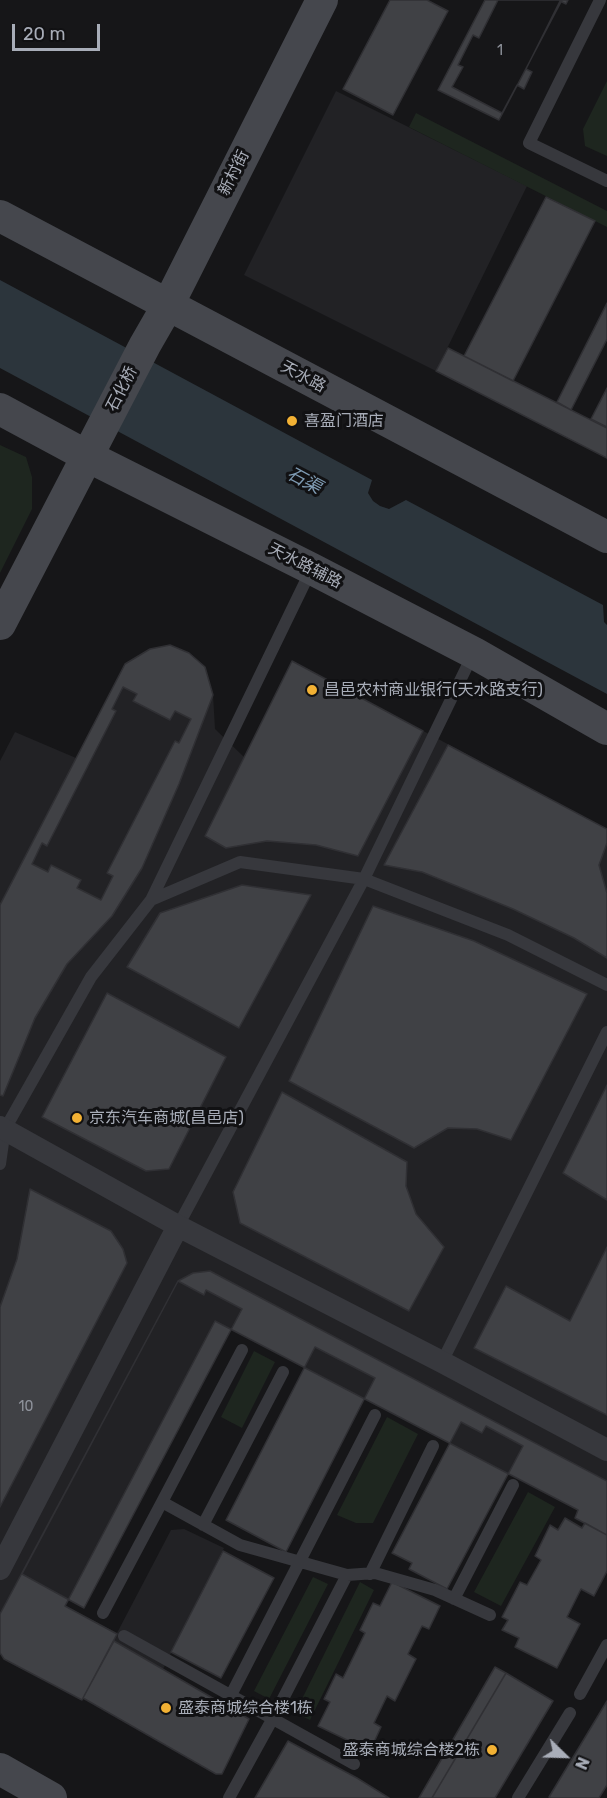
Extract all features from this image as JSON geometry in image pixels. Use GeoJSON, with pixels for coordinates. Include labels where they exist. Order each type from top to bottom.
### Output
{"type":"FeatureCollection","features":[{"type":"Feature","properties":{"kind":"street","name":"新村街"},"geometry":{"type":"LineString","coordinates":[[145,345],[168,305],[322,0]]}},
{"type":"Feature","properties":{"kind":"street","name":"天水路"},"geometry":{"type":"LineString","coordinates":[[0,216],[607,537]]}},
{"type":"Feature","properties":{"kind":"street","name":"石化桥"},"geometry":{"type":"LineString","coordinates":[[94,444],[145,345]]}},
{"type":"Feature","properties":{"kind":"street","name":"天水路辅路"},"geometry":{"type":"LineString","coordinates":[[0,409],[94,444],[312,569],[474,653],[607,729]]}},
{"type":"Feature","properties":{"kind":"street"},"geometry":{"type":"LineString","coordinates":[[0,624],[94,444]]}},
{"type":"Feature","properties":{"kind":"street"},"geometry":{"type":"LineString","coordinates":[[2,1128],[178,1226],[607,1450]]}},
{"type":"Feature","properties":{"kind":"street"},"geometry":{"type":"LineString","coordinates":[[0,1569],[178,1226]]}},
{"type":"Feature","properties":{"kind":"street"},"geometry":{"type":"LineString","coordinates":[[0,1769],[51,1798]]}},
{"type":"Feature","properties":{"kind":"lane"},"geometry":{"type":"LineString","coordinates":[[600,0],[529,142],[607,181]]}},
{"type":"Feature","properties":{"kind":"lane"},"geometry":{"type":"LineString","coordinates":[[0,1164],[2,1128],[91,977],[151,900],[312,569]]}},
{"type":"Feature","properties":{"kind":"lane"},"geometry":{"type":"LineString","coordinates":[[178,1226],[364,879],[474,653]]}},
{"type":"Feature","properties":{"kind":"lane"},"geometry":{"type":"LineString","coordinates":[[151,900],[240,862],[364,879],[508,935],[607,985]]}},
{"type":"Feature","properties":{"kind":"lane"},"geometry":{"type":"LineString","coordinates":[[442,1362],[607,1032]]}},
{"type":"Feature","properties":{"kind":"lane"},"geometry":{"type":"LineString","coordinates":[[103,1613],[242,1350]]}},
{"type":"Feature","properties":{"kind":"lane"},"geometry":{"type":"LineString","coordinates":[[203,1525],[283,1372]]}},
{"type":"Feature","properties":{"kind":"lane"},"geometry":{"type":"LineString","coordinates":[[231,1695],[375,1415]]}},
{"type":"Feature","properties":{"kind":"lane"},"geometry":{"type":"LineString","coordinates":[[370,1574],[433,1446]]}},
{"type":"Feature","properties":{"kind":"lane"},"geometry":{"type":"LineString","coordinates":[[454,1599],[513,1485]]}},
{"type":"Feature","properties":{"kind":"lane"},"geometry":{"type":"LineString","coordinates":[[162,1502],[240,1545],[347,1575],[375,1573],[435,1590],[490,1615]]}},
{"type":"Feature","properties":{"kind":"lane"},"geometry":{"type":"LineString","coordinates":[[229,1798],[347,1575]]}},
{"type":"Feature","properties":{"kind":"lane"},"geometry":{"type":"LineString","coordinates":[[124,1636],[354,1764]]}},
{"type":"Feature","properties":{"kind":"lane"},"geometry":{"type":"LineString","coordinates":[[580,1694],[607,1645]]}},
{"type":"Feature","properties":{"kind":"lane"},"geometry":{"type":"LineString","coordinates":[[518,1798],[570,1713]]}},
{"type":"Feature","properties":{"kind":"shaded area"},"geometry":{"type":"Polygon","coordinates":[[[607,81],[607,156],[585,146],[583,129],[607,81]]]}},
{"type":"Feature","properties":{"kind":"shaded area"},"geometry":{"type":"Polygon","coordinates":[[[336,91],[527,186],[436,371],[244,275],[336,91]]]}},
{"type":"Feature","properties":{"kind":"shaded area"},"geometry":{"type":"Polygon","coordinates":[[[416,113],[607,211],[607,227],[409,127],[416,113]]]}},
{"type":"Feature","properties":{"kind":"shaded area"},"geometry":{"type":"Polygon","coordinates":[[[0,445],[26,457],[32,477],[32,509],[0,573],[0,445]]]}},
{"type":"Feature","properties":{"kind":"shaded area"},"geometry":{"type":"Polygon","coordinates":[[[170,645],[189,653],[205,667],[213,695],[215,729],[244,757],[292,661],[607,829],[607,1535],[575,1518],[578,1510],[215,1321],[66,1606],[117,1633],[171,1530],[184,1529],[224,1548],[163,1669],[249,1719],[222,1774],[216,1774],[83,1698],[82,1700],[4,1659],[0,1653],[0,761],[15,732],[76,758],[125,664],[150,649],[170,645]]]}},
{"type":"Feature","properties":{"kind":"shaded area"},"geometry":{"type":"Polygon","coordinates":[[[254,1351],[275,1362],[242,1428],[221,1417],[254,1351]]]}},
{"type":"Feature","properties":{"kind":"shaded area"},"geometry":{"type":"Polygon","coordinates":[[[387,1417],[418,1434],[373,1523],[356,1523],[337,1515],[387,1417]]]}},
{"type":"Feature","properties":{"kind":"shaded area"},"geometry":{"type":"Polygon","coordinates":[[[528,1492],[555,1507],[501,1606],[474,1592],[528,1492]]]}},
{"type":"Feature","properties":{"kind":"shaded area"},"geometry":{"type":"Polygon","coordinates":[[[313,1577],[328,1584],[269,1699],[254,1691],[313,1577]]]}},
{"type":"Feature","properties":{"kind":"shaded area"},"geometry":{"type":"Polygon","coordinates":[[[360,1582],[374,1590],[310,1720],[295,1713],[360,1582]]]}},
{"type":"Feature","properties":{"kind":"water","name":"石渠"},"geometry":{"type":"Polygon","coordinates":[[[0,280],[372,480],[368,493],[380,506],[389,509],[406,500],[603,605],[604,622],[607,625],[607,694],[0,368],[0,280]]]}},
{"type":"Feature","properties":{"kind":"building"},"geometry":{"type":"Polygon","coordinates":[[[390,0],[427,0],[448,11],[393,115],[343,89],[390,0]]]}},
{"type":"Feature","properties":{"kind":"building"},"geometry":{"type":"Polygon","coordinates":[[[485,0],[562,0],[499,120],[438,90],[485,0]]]}},
{"type":"Feature","properties":{"kind":"building"},"geometry":{"type":"Polygon","coordinates":[[[498,0],[568,0],[566,4],[560,1],[526,69],[532,72],[524,89],[517,85],[502,113],[452,87],[463,67],[458,65],[473,35],[479,38],[498,0]]]}},
{"type":"Feature","properties":{"kind":"building"},"geometry":{"type":"Polygon","coordinates":[[[546,197],[595,221],[513,381],[464,356],[546,197]]]}},
{"type":"Feature","properties":{"kind":"building"},"geometry":{"type":"Polygon","coordinates":[[[607,303],[607,339],[571,410],[557,402],[607,303]]]}},
{"type":"Feature","properties":{"kind":"building"},"geometry":{"type":"Polygon","coordinates":[[[448,348],[607,428],[607,458],[436,371],[448,348]]]}},
{"type":"Feature","properties":{"kind":"building"},"geometry":{"type":"Polygon","coordinates":[[[607,388],[607,427],[591,419],[607,388]]]}},
{"type":"Feature","properties":{"kind":"building"},"geometry":{"type":"Polygon","coordinates":[[[170,645],[189,653],[205,667],[213,695],[179,784],[142,868],[112,916],[67,964],[35,1018],[3,1096],[0,1095],[0,905],[125,664],[150,649],[170,645]]]}},
{"type":"Feature","properties":{"kind":"building"},"geometry":{"type":"Polygon","coordinates":[[[292,661],[423,731],[358,856],[316,845],[267,841],[226,848],[205,836],[292,661]]]}},
{"type":"Feature","properties":{"kind":"building"},"geometry":{"type":"Polygon","coordinates":[[[123,687],[137,694],[133,701],[170,720],[175,711],[191,719],[179,743],[175,741],[107,873],[113,876],[101,900],[77,888],[81,880],[51,865],[48,872],[32,864],[42,843],[47,846],[116,711],[112,709],[123,687]]]}},
{"type":"Feature","properties":{"kind":"building"},"geometry":{"type":"Polygon","coordinates":[[[448,745],[607,829],[607,843],[599,865],[607,893],[607,958],[574,938],[513,909],[422,872],[384,865],[448,745]]]}},
{"type":"Feature","properties":{"kind":"building"},"geometry":{"type":"Polygon","coordinates":[[[242,885],[311,895],[239,1028],[127,967],[160,913],[242,885]]]}},
{"type":"Feature","properties":{"kind":"building"},"geometry":{"type":"Polygon","coordinates":[[[373,906],[474,941],[587,994],[511,1140],[477,1129],[448,1128],[414,1148],[289,1081],[373,906]]]}},
{"type":"Feature","properties":{"kind":"building"},"geometry":{"type":"Polygon","coordinates":[[[107,993],[226,1057],[169,1169],[146,1171],[42,1117],[107,993]]]}},
{"type":"Feature","properties":{"kind":"building"},"geometry":{"type":"Polygon","coordinates":[[[607,1085],[607,1200],[563,1173],[607,1085]]]}},
{"type":"Feature","properties":{"kind":"building"},"geometry":{"type":"Polygon","coordinates":[[[282,1092],[407,1162],[406,1186],[416,1214],[444,1247],[409,1311],[240,1223],[233,1192],[282,1092]]]}},
{"type":"Feature","properties":{"kind":"building"},"geometry":{"type":"Polygon","coordinates":[[[30,1189],[111,1231],[123,1249],[127,1263],[0,1507],[0,1307],[17,1259],[30,1189]]]}},
{"type":"Feature","properties":{"kind":"building"},"geometry":{"type":"Polygon","coordinates":[[[607,1247],[607,1415],[474,1348],[506,1286],[570,1321],[607,1247]]]}},
{"type":"Feature","properties":{"kind":"building"},"geometry":{"type":"Polygon","coordinates":[[[210,1271],[607,1481],[607,1535],[575,1518],[578,1510],[215,1321],[65,1606],[117,1634],[82,1700],[4,1659],[0,1653],[0,1614],[178,1281],[193,1273],[210,1271]]]}},
{"type":"Feature","properties":{"kind":"building"},"geometry":{"type":"Polygon","coordinates":[[[178,1281],[204,1295],[206,1290],[242,1309],[84,1608],[22,1574],[178,1281]]]}},
{"type":"Feature","properties":{"kind":"building"},"geometry":{"type":"Polygon","coordinates":[[[315,1347],[375,1378],[286,1552],[226,1520],[315,1347]]]}},
{"type":"Feature","properties":{"kind":"building"},"geometry":{"type":"Polygon","coordinates":[[[461,1422],[482,1433],[486,1426],[523,1446],[447,1589],[409,1569],[412,1563],[392,1553],[461,1422]]]}},
{"type":"Feature","properties":{"kind":"building"},"geometry":{"type":"Polygon","coordinates":[[[565,1518],[582,1528],[585,1523],[607,1535],[607,1571],[594,1596],[581,1589],[567,1617],[580,1624],[557,1668],[515,1647],[519,1638],[502,1630],[508,1620],[502,1617],[520,1582],[527,1585],[541,1560],[535,1556],[550,1525],[558,1530],[565,1518]]]}},
{"type":"Feature","properties":{"kind":"building"},"geometry":{"type":"Polygon","coordinates":[[[223,1551],[274,1578],[221,1678],[171,1652],[223,1551]]]}},
{"type":"Feature","properties":{"kind":"building"},"geometry":{"type":"Polygon","coordinates":[[[392,1582],[440,1606],[429,1629],[422,1626],[408,1654],[416,1659],[395,1701],[387,1696],[374,1723],[381,1727],[370,1751],[318,1726],[330,1702],[324,1699],[336,1674],[343,1678],[365,1633],[360,1630],[373,1603],[380,1606],[392,1582]]]}},
{"type":"Feature","properties":{"kind":"building","name":"盛泰商城综合楼1栋"},"geometry":{"type":"Polygon","coordinates":[[[114,1641],[249,1719],[222,1774],[216,1774],[83,1698],[114,1641]]]}},
{"type":"Feature","properties":{"kind":"building"},"geometry":{"type":"Polygon","coordinates":[[[495,1667],[506,1673],[432,1798],[419,1798],[495,1667]]]}},
{"type":"Feature","properties":{"kind":"building","name":"盛泰商城综合楼2栋"},"geometry":{"type":"Polygon","coordinates":[[[506,1673],[553,1701],[495,1798],[432,1798],[506,1673]]]}},
{"type":"Feature","properties":{"kind":"building"},"geometry":{"type":"Polygon","coordinates":[[[607,1701],[607,1785],[599,1798],[549,1797],[607,1701]]]}},
{"type":"Feature","properties":{"kind":"building","name":"盛泰商城综合楼2栋"},"geometry":{"type":"Polygon","coordinates":[[[288,1741],[357,1778],[389,1798],[255,1798],[288,1741]]]}},
{"type":"Feature","properties":{"kind":"place","name":"喜盈门酒店"},"geometry":{"type":"Point","coordinates":[292,421]}},
{"type":"Feature","properties":{"kind":"place","name":"昌邑农村商业银行(天水路支行)"},"geometry":{"type":"Point","coordinates":[312,690]}},
{"type":"Feature","properties":{"kind":"place","name":"京东汽车商城(昌邑店)"},"geometry":{"type":"Point","coordinates":[77,1118]}},
{"type":"Feature","properties":{"kind":"place","name":"盛泰商城综合楼1栋"},"geometry":{"type":"Point","coordinates":[166,1708]}},
{"type":"Feature","properties":{"kind":"place","name":"盛泰商城综合楼2栋"},"geometry":{"type":"Point","coordinates":[492,1750]}}]}
